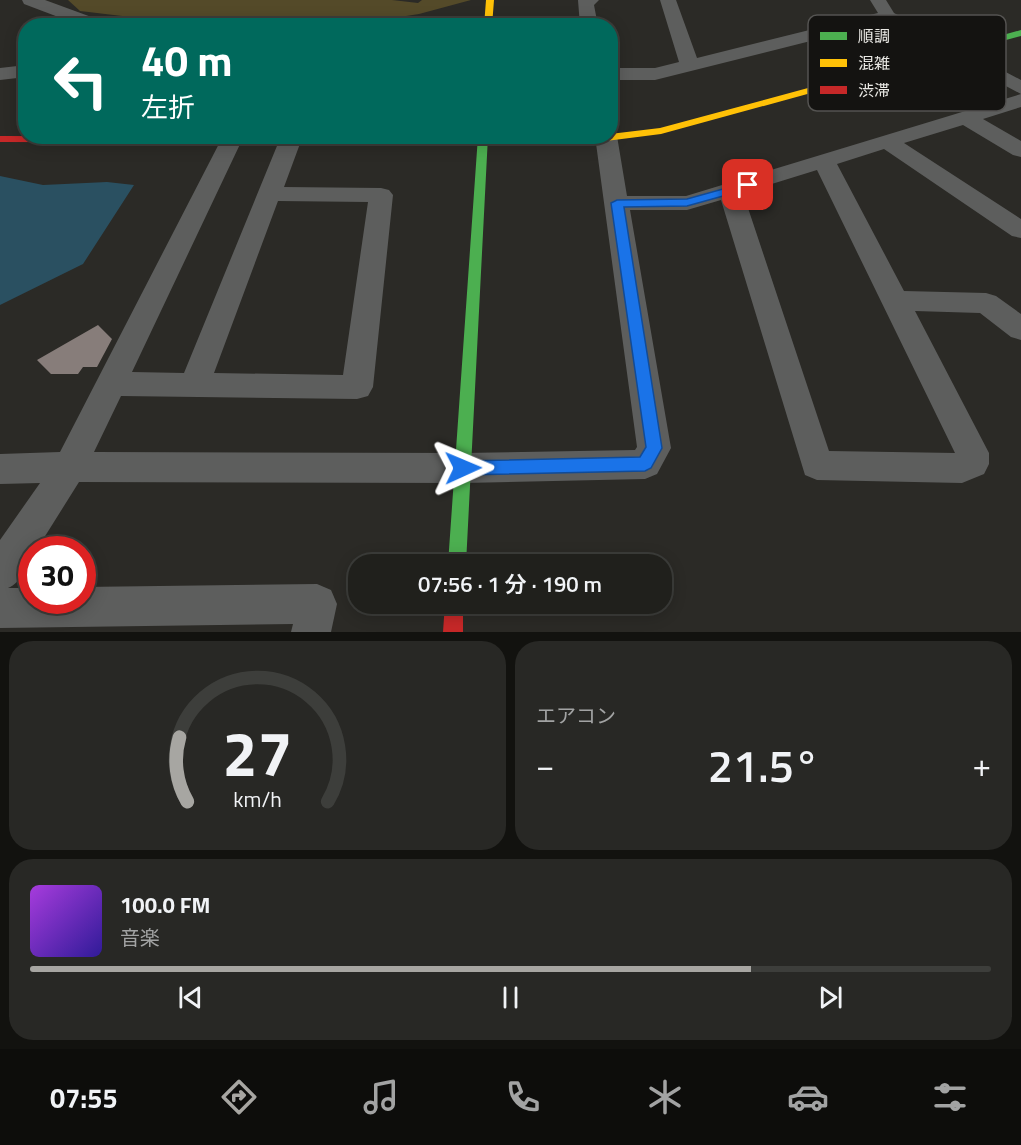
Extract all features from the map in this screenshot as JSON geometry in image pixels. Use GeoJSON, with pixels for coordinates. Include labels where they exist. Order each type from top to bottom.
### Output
{"type":"FeatureCollection","features":[{"type":"Feature","properties":{"kind":"street"},"geometry":{"type":"LineString","coordinates":[[30,0],[78,18]]}},
{"type":"Feature","properties":{"kind":"street"},"geometry":{"type":"LineString","coordinates":[[489,18],[490,0]]}},
{"type":"Feature","properties":{"kind":"street"},"geometry":{"type":"LineString","coordinates":[[588,18],[585,2],[591,0]]}},
{"type":"Feature","properties":{"kind":"street"},"geometry":{"type":"LineString","coordinates":[[668,0],[690,66]]}},
{"type":"Feature","properties":{"kind":"street"},"geometry":{"type":"LineString","coordinates":[[860,15],[883,8]]}},
{"type":"Feature","properties":{"kind":"street"},"geometry":{"type":"LineString","coordinates":[[618,74],[655,74],[690,66],[808,31]]}},
{"type":"Feature","properties":{"kind":"street"},"geometry":{"type":"LineString","coordinates":[[1006,37],[1021,33]]}},
{"type":"Feature","properties":{"kind":"street"},"geometry":{"type":"LineString","coordinates":[[0,74],[18,72]]}},
{"type":"Feature","properties":{"kind":"street"},"geometry":{"type":"LineString","coordinates":[[1006,80],[1021,88]]}},
{"type":"Feature","properties":{"kind":"street"},"geometry":{"type":"LineString","coordinates":[[618,136],[661,131],[808,91]]}},
{"type":"Feature","properties":{"kind":"street"},"geometry":{"type":"LineString","coordinates":[[1006,105],[1021,100]]}},
{"type":"Feature","properties":{"kind":"street"},"geometry":{"type":"LineString","coordinates":[[617,203],[687,203],[985,111]]}},
{"type":"Feature","properties":{"kind":"street"},"geometry":{"type":"LineString","coordinates":[[965,117],[1021,150]]}},
{"type":"Feature","properties":{"kind":"street"},"geometry":{"type":"LineString","coordinates":[[0,139],[18,139]]}},
{"type":"Feature","properties":{"kind":"street"},"geometry":{"type":"LineString","coordinates":[[888,142],[1021,230]]}},
{"type":"Feature","properties":{"kind":"street"},"geometry":{"type":"LineString","coordinates":[[0,573],[70,466],[229,144]]}},
{"type":"Feature","properties":{"kind":"street"},"geometry":{"type":"LineString","coordinates":[[194,385],[289,144]]}},
{"type":"Feature","properties":{"kind":"street"},"geometry":{"type":"LineString","coordinates":[[458,554],[483,144]]}},
{"type":"Feature","properties":{"kind":"street"},"geometry":{"type":"LineString","coordinates":[[0,469],[70,466],[463,468],[645,464],[654,448],[607,144]]}},
{"type":"Feature","properties":{"kind":"street"},"geometry":{"type":"LineString","coordinates":[[730,191],[817,465],[962,468],[972,464],[972,453],[824,161]]}},
{"type":"Feature","properties":{"kind":"street"},"geometry":{"type":"LineString","coordinates":[[110,384],[357,387],[381,195],[269,194]]}},
{"type":"Feature","properties":{"kind":"street"},"geometry":{"type":"LineString","coordinates":[[895,302],[986,303],[1021,329]]}},
{"type":"Feature","properties":{"kind":"street"},"geometry":{"type":"LineString","coordinates":[[0,608],[317,604],[311,632]]}},
{"type":"Feature","properties":{"kind":"street"},"geometry":{"type":"LineString","coordinates":[[453,632],[454,614]]}},
{"type":"Feature","properties":{"kind":"shaded area"},"geometry":{"type":"Polygon","coordinates":[[[68,0],[392,0],[418,3],[422,0],[471,0],[419,14],[393,18],[139,18],[80,11],[68,0]]]}},
{"type":"Feature","properties":{"kind":"water"},"geometry":{"type":"Polygon","coordinates":[[[0,176],[43,185],[107,182],[134,185],[83,264],[0,305],[0,176]]]}},
{"type":"Feature","properties":{"kind":"building"},"geometry":{"type":"Polygon","coordinates":[[[98,325],[112,339],[97,367],[83,367],[78,374],[51,374],[37,360],[98,325]]]}},
{"type":"Feature","properties":{"kind":"traffic: fast"},"geometry":{"type":"LineString","coordinates":[[1006,37],[1021,33]]}},
{"type":"Feature","properties":{"kind":"traffic: fast"},"geometry":{"type":"LineString","coordinates":[[458,554],[483,144]]}},
{"type":"Feature","properties":{"kind":"traffic: slow"},"geometry":{"type":"LineString","coordinates":[[489,18],[490,0]]}},
{"type":"Feature","properties":{"kind":"traffic: slow"},"geometry":{"type":"LineString","coordinates":[[618,136],[661,131],[808,91]]}},
{"type":"Feature","properties":{"kind":"traffic: jam"},"geometry":{"type":"LineString","coordinates":[[0,139],[18,139]]}},
{"type":"Feature","properties":{"kind":"traffic: jam"},"geometry":{"type":"LineString","coordinates":[[453,632],[454,614]]}},
{"type":"Feature","properties":{"kind":"route"},"geometry":{"type":"LineString","coordinates":[[463,468],[645,464],[654,448],[617,203],[687,203],[748,185]]}}]}
